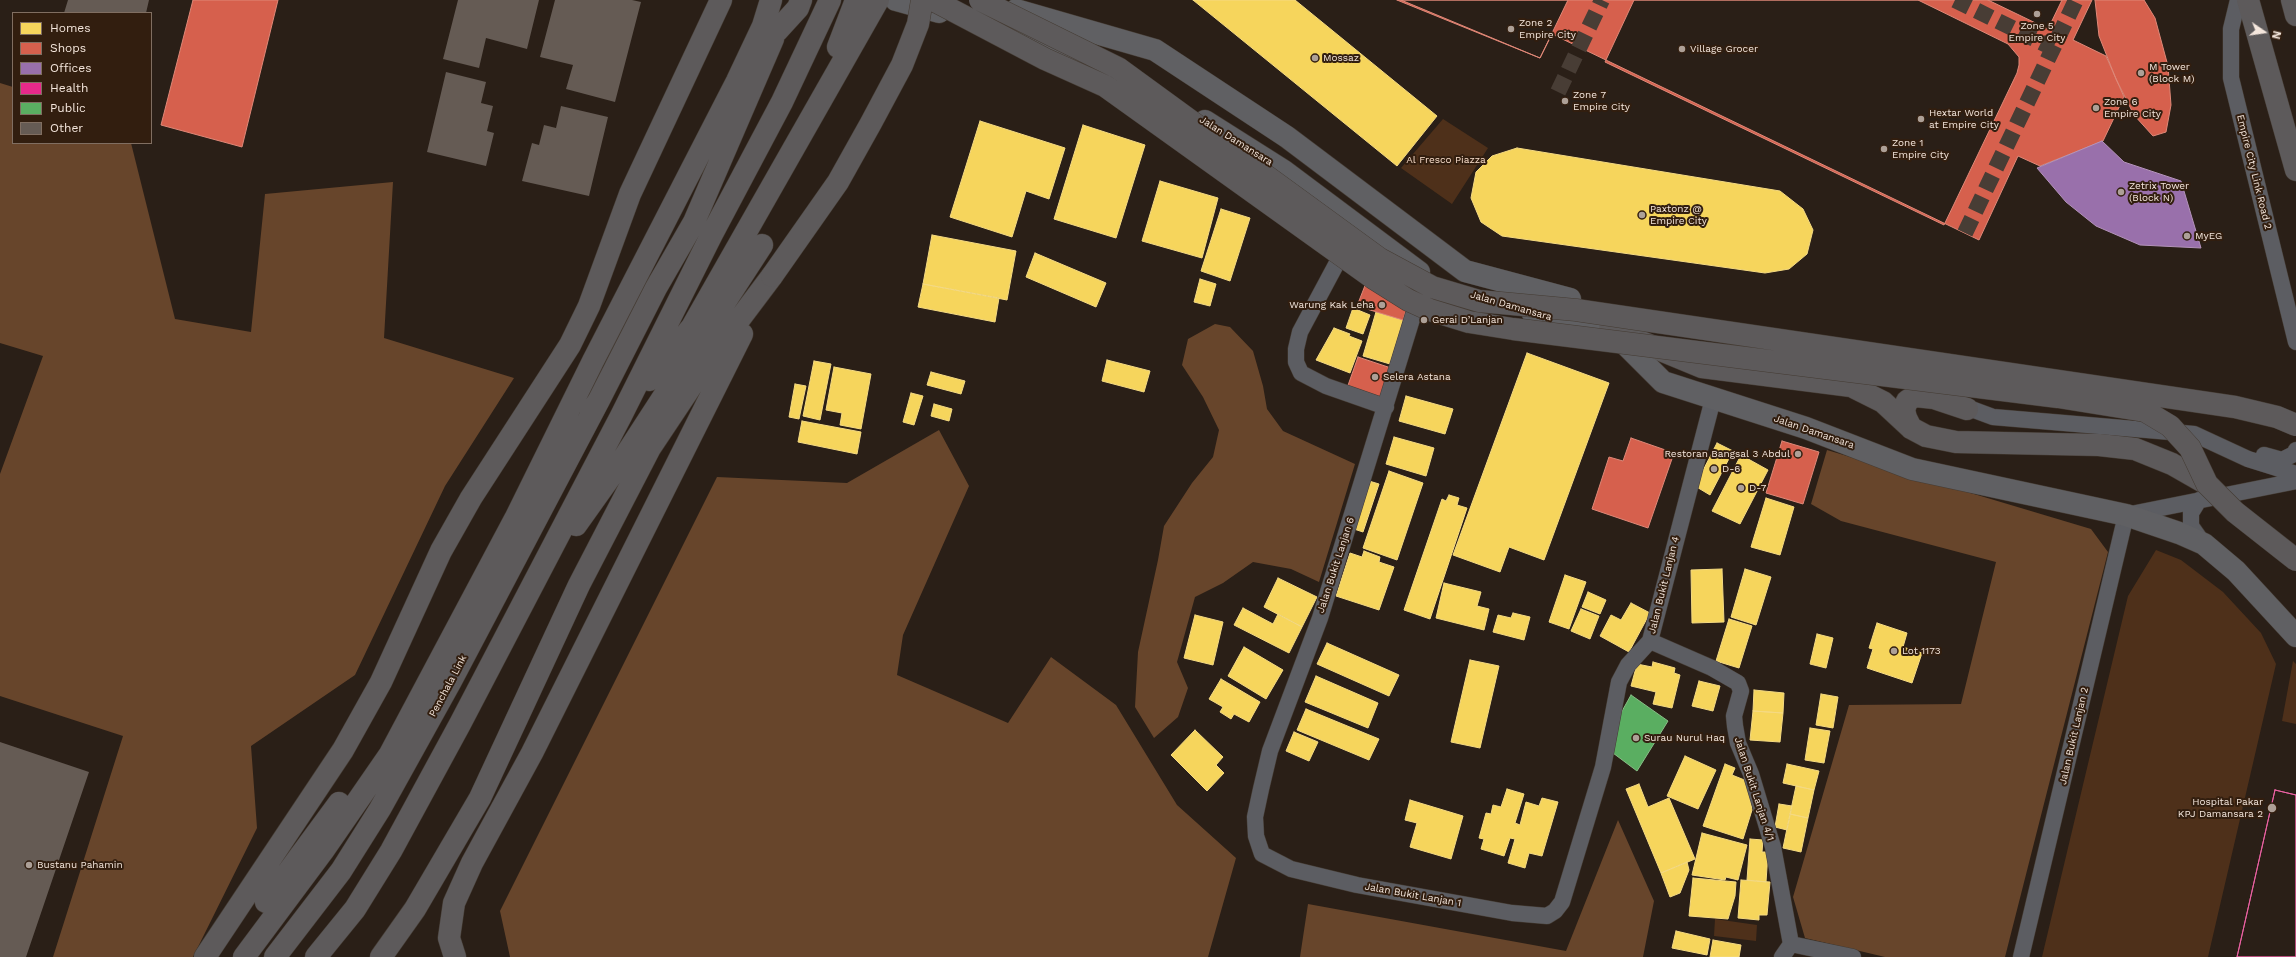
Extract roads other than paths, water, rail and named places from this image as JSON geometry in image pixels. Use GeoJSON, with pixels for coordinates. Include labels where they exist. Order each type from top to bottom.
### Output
{"type":"FeatureCollection","features":[{"type":"Feature","properties":{"kind":"highway"},"geometry":{"type":"LineString","coordinates":[[205,957],[343,750],[381,682],[441,551],[467,505],[570,345],[589,306],[630,194],[721,0]]}},
{"type":"Feature","properties":{"kind":"highway"},"geometry":{"type":"LineString","coordinates":[[244,957],[322,851],[390,754],[515,519],[589,368],[737,81],[763,26],[771,0]]}},
{"type":"Feature","properties":{"kind":"highway"},"geometry":{"type":"LineString","coordinates":[[515,519],[599,400],[656,288],[694,222],[776,31],[782,0]]}},
{"type":"Feature","properties":{"kind":"highway"},"geometry":{"type":"LineString","coordinates":[[776,31],[798,8],[801,0]]}},
{"type":"Feature","properties":{"kind":"highway"},"geometry":{"type":"LineString","coordinates":[[316,957],[355,909],[393,847],[460,724],[621,416],[712,234],[782,102],[830,0]]}},
{"type":"Feature","properties":{"kind":"highway"},"geometry":{"type":"LineString","coordinates":[[799,136],[850,21],[856,0]]}},
{"type":"Feature","properties":{"kind":"highway"},"geometry":{"type":"LineString","coordinates":[[621,416],[692,327],[799,136],[878,0]]}},
{"type":"Feature","properties":{"kind":"highway"},"geometry":{"type":"LineString","coordinates":[[381,957],[415,909],[480,798],[579,585],[650,448],[708,361],[772,276],[838,182],[902,65],[918,24],[922,0]]}},
{"type":"Feature","properties":{"kind":"highway"},"geometry":{"type":"LineString","coordinates":[[933,0],[1045,59],[1106,86],[1373,278],[1408,300],[1430,310],[1469,322],[1513,329],[2058,397],[2145,411],[2170,426],[2190,448],[2203,492]]}},
{"type":"Feature","properties":{"kind":"highway"},"geometry":{"type":"LineString","coordinates":[[980,0],[1118,68],[1380,259],[1432,288],[1479,301],[1576,310],[2235,407],[2277,417],[2296,425]]}},
{"type":"Feature","properties":{"kind":"highway"},"geometry":{"type":"LineString","coordinates":[[2248,0],[2296,170]]}},
{"type":"Feature","properties":{"kind":"highway"},"geometry":{"type":"LineString","coordinates":[[2292,0],[2296,15]]}},
{"type":"Feature","properties":{"kind":"highway"},"geometry":{"type":"LineString","coordinates":[[524,599],[623,459],[762,244]]}},
{"type":"Feature","properties":{"kind":"highway"},"geometry":{"type":"LineString","coordinates":[[455,957],[449,938],[454,903],[469,870],[532,753],[669,476],[772,276]]}},
{"type":"Feature","properties":{"kind":"highway"},"geometry":{"type":"LineString","coordinates":[[1610,329],[1702,367],[1851,386],[1883,402],[1911,428],[1926,436],[1956,442],[2099,445],[2135,449],[2172,464],[2203,492],[2234,512],[2296,560]]}},
{"type":"Feature","properties":{"kind":"highway"},"geometry":{"type":"LineString","coordinates":[[1911,428],[1904,410],[1907,401],[1914,396],[1934,398],[1967,409]]}},
{"type":"Feature","properties":{"kind":"highway","name":"Penchala Link"},"geometry":{"type":"LineString","coordinates":[[275,957],[341,871],[380,809],[447,688],[599,400]]}},
{"type":"Feature","properties":{"kind":"highway"},"geometry":{"type":"LineString","coordinates":[[227,957],[346,793],[390,754]]}},
{"type":"Feature","properties":{"kind":"street","name":"Jalan Damansara"},"geometry":{"type":"LineString","coordinates":[[896,0],[1014,34],[1093,66],[1181,108],[1264,158],[1425,276],[1458,291],[1538,315],[1610,329],[1663,382],[1806,428],[1912,469],[2126,515],[2164,527],[2204,544],[2236,571],[2296,636]]}},
{"type":"Feature","properties":{"kind":"street"},"geometry":{"type":"LineString","coordinates":[[984,0],[1077,29],[1155,50],[1287,138],[1465,271],[1570,299],[1673,319],[1872,365],[1904,375],[1967,409],[1994,417],[2194,434],[2248,459],[2296,474]]}},
{"type":"Feature","properties":{"kind":"street","name":"Empire City Link Road 2"},"geometry":{"type":"LineString","coordinates":[[2238,0],[2231,29],[2231,78],[2296,342]]}},
{"type":"Feature","properties":{"kind":"street"},"geometry":{"type":"LineString","coordinates":[[1357,227],[1300,332],[1296,349],[1296,362],[1301,373],[1326,386],[1386,407]]}},
{"type":"Feature","properties":{"kind":"street"},"geometry":{"type":"LineString","coordinates":[[1394,254],[1411,232]]}},
{"type":"Feature","properties":{"kind":"street","name":"Jalan Bukit Lanjan 6"},"geometry":{"type":"LineString","coordinates":[[1262,854],[1256,836],[1255,817],[1270,750],[1320,618],[1425,276]]}},
{"type":"Feature","properties":{"kind":"street","name":"Jalan Bukit Lanjan 4"},"geometry":{"type":"LineString","coordinates":[[1562,902],[1603,767],[1619,682],[1628,665],[1650,641],[1713,399]]}},
{"type":"Feature","properties":{"kind":"street"},"geometry":{"type":"LineString","coordinates":[[2256,450],[2267,457],[2282,460],[2294,454],[2296,450]]}},
{"type":"Feature","properties":{"kind":"street"},"geometry":{"type":"LineString","coordinates":[[2126,515],[2203,492],[2296,481]]}},
{"type":"Feature","properties":{"kind":"street"},"geometry":{"type":"LineString","coordinates":[[2203,492],[2191,513],[2191,526],[2204,544]]}},
{"type":"Feature","properties":{"kind":"street","name":"Jalan Bukit Lanjan 2"},"geometry":{"type":"LineString","coordinates":[[2022,957],[2126,515]]}},
{"type":"Feature","properties":{"kind":"street","name":"Jalan Bukit Lanjan 4/1"},"geometry":{"type":"LineString","coordinates":[[1650,641],[1712,668],[1738,683],[1741,691],[1734,716],[1738,743],[1751,774],[1773,847],[1791,944]]}},
{"type":"Feature","properties":{"kind":"street","name":"Jalan Bukit Lanjan 1"},"geometry":{"type":"LineString","coordinates":[[1262,854],[1291,869],[1357,885],[1512,913],[1547,916],[1555,911],[1562,902]]}},
{"type":"Feature","properties":{"kind":"street"},"geometry":{"type":"LineString","coordinates":[[1782,957],[1791,944],[1853,957]]}},
{"type":"Feature","properties":{"kind":"tunnel"},"geometry":{"type":"LineString","coordinates":[[1558,92],[1602,0]]}},
{"type":"Feature","properties":{"kind":"tunnel"},"geometry":{"type":"LineString","coordinates":[[1955,0],[2053,48]]}},
{"type":"Feature","properties":{"kind":"tunnel"},"geometry":{"type":"LineString","coordinates":[[1965,233],[2076,0]]}},
{"type":"Feature","properties":{"kind":"place","name":"Zone 5 Empire City"},"geometry":{"type":"Point","coordinates":[2037,14]}},
{"type":"Feature","properties":{"kind":"place","name":"Zone 2 Empire City"},"geometry":{"type":"Point","coordinates":[1511,29]}},
{"type":"Feature","properties":{"kind":"place","name":"Village Grocer"},"geometry":{"type":"Point","coordinates":[1682,49]}},
{"type":"Feature","properties":{"kind":"place","name":"Mossaz"},"geometry":{"type":"Point","coordinates":[1315,58]}},
{"type":"Feature","properties":{"kind":"place","name":"M Tower (Block M)"},"geometry":{"type":"Point","coordinates":[2141,73]}},
{"type":"Feature","properties":{"kind":"place","name":"Zone 7 Empire City"},"geometry":{"type":"Point","coordinates":[1565,101]}},
{"type":"Feature","properties":{"kind":"place","name":"Zone 6 Empire City"},"geometry":{"type":"Point","coordinates":[2096,108]}},
{"type":"Feature","properties":{"kind":"place","name":"Hextar World at Empire City"},"geometry":{"type":"Point","coordinates":[1921,119]}},
{"type":"Feature","properties":{"kind":"place","name":"Zone 1 Empire City"},"geometry":{"type":"Point","coordinates":[1884,149]}},
{"type":"Feature","properties":{"kind":"place","name":"Zetrix Tower (Block N)"},"geometry":{"type":"Point","coordinates":[2121,192]}},
{"type":"Feature","properties":{"kind":"place","name":"Paxtonz @ Empire City"},"geometry":{"type":"Point","coordinates":[1642,215]}},
{"type":"Feature","properties":{"kind":"place","name":"MyEG"},"geometry":{"type":"Point","coordinates":[2187,236]}},
{"type":"Feature","properties":{"kind":"place","name":"Warung Kak Leha"},"geometry":{"type":"Point","coordinates":[1382,305]}},
{"type":"Feature","properties":{"kind":"place","name":"Gerai D’Lanjan"},"geometry":{"type":"Point","coordinates":[1424,320]}},
{"type":"Feature","properties":{"kind":"place","name":"Selera Astana"},"geometry":{"type":"Point","coordinates":[1375,377]}},
{"type":"Feature","properties":{"kind":"place","name":"Restoran Bangsal 3 Abdul"},"geometry":{"type":"Point","coordinates":[1798,454]}},
{"type":"Feature","properties":{"kind":"place","name":"D-6"},"geometry":{"type":"Point","coordinates":[1714,469]}},
{"type":"Feature","properties":{"kind":"place","name":"D-7"},"geometry":{"type":"Point","coordinates":[1741,488]}},
{"type":"Feature","properties":{"kind":"place","name":"Lot 1173"},"geometry":{"type":"Point","coordinates":[1894,651]}},
{"type":"Feature","properties":{"kind":"place","name":"Surau Nurul Haq"},"geometry":{"type":"Point","coordinates":[1636,738]}},
{"type":"Feature","properties":{"kind":"place","name":"Hospital Pakar KPJ Damansara 2"},"geometry":{"type":"Point","coordinates":[2272,808]}},
{"type":"Feature","properties":{"kind":"place","name":"Bustanu Pahamin"},"geometry":{"type":"Point","coordinates":[29,865]}},
{"type":"Feature","properties":{"kind":"park label","name":"Al Fresco Piazza"},"geometry":{"type":"Point","coordinates":[1446,160]}}]}
